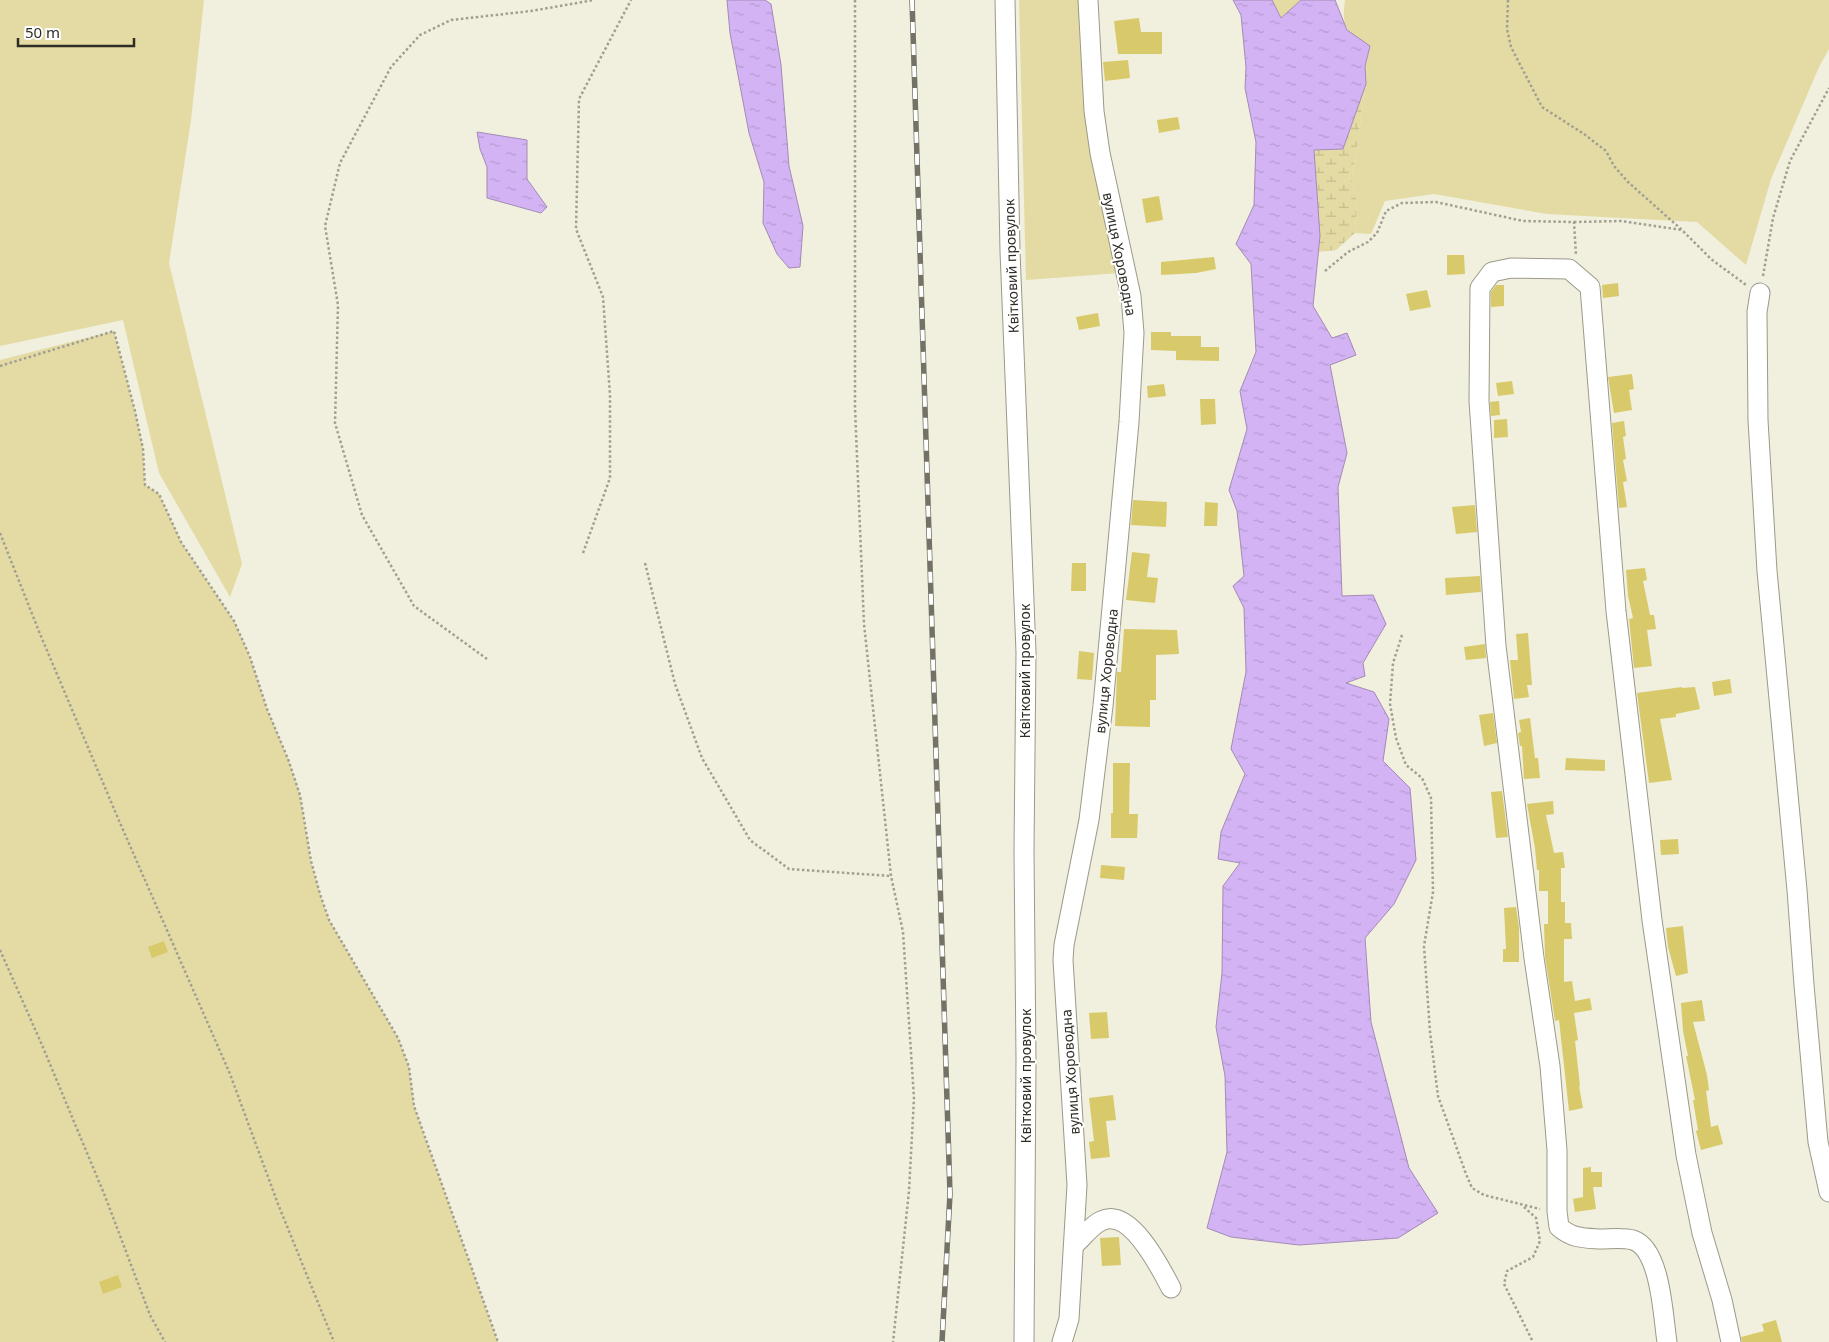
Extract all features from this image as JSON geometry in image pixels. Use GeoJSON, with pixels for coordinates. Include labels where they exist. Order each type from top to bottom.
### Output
{"type":"FeatureCollection","features":[{"type":"Feature","properties":{"kind":"street","name":"Квітковий провулок"},"geometry":{"type":"LineString","coordinates":[[1005,0],[1010,251],[1026,652],[1024,1342]]}},
{"type":"Feature","properties":{"kind":"street","name":"вулиця Хороводна"},"geometry":{"type":"LineString","coordinates":[[1062,1342],[1069,1319],[1075,1244],[1077,1185],[1063,960],[1064,945],[1089,820],[1103,706],[1129,422],[1134,333],[1131,296],[1100,153],[1094,111],[1088,0]]}},
{"type":"Feature","properties":{"kind":"street"},"geometry":{"type":"LineString","coordinates":[[1667,1342],[1656,1274],[1651,1256],[1643,1245],[1632,1240],[1570,1236],[1559,1227],[1558,1150],[1550,1066],[1534,958],[1496,646],[1479,401],[1480,288],[1492,272],[1511,268],[1569,270],[1590,287],[1616,611],[1653,930],[1686,1155],[1702,1233],[1722,1300],[1731,1342]]}},
{"type":"Feature","properties":{"kind":"street"},"geometry":{"type":"LineString","coordinates":[[1760,293],[1757,312],[1758,420],[1767,571],[1798,890],[1804,985],[1818,1142],[1829,1192]]}},
{"type":"Feature","properties":{"kind":"street"},"geometry":{"type":"LineString","coordinates":[[1075,1244],[1102,1220],[1115,1218],[1129,1225],[1156,1258],[1171,1288]]}},
{"type":"Feature","properties":{"kind":"path"},"geometry":{"type":"LineString","coordinates":[[487,659],[414,606],[362,515],[335,423],[338,305],[325,226],[340,163],[391,67],[420,35],[451,20],[531,11],[594,0]]}},
{"type":"Feature","properties":{"kind":"path"},"geometry":{"type":"LineString","coordinates":[[583,553],[610,478],[610,395],[604,297],[576,229],[579,99],[631,0]]}},
{"type":"Feature","properties":{"kind":"path"},"geometry":{"type":"LineString","coordinates":[[855,0],[855,408],[864,624],[891,876],[903,932],[914,1098],[909,1191],[893,1342]]}},
{"type":"Feature","properties":{"kind":"path"},"geometry":{"type":"LineString","coordinates":[[1508,0],[1507,29],[1511,47],[1542,107],[1606,151],[1614,166],[1628,182],[1682,230],[1711,259],[1760,293],[1773,218],[1790,161],[1829,88]]}},
{"type":"Feature","properties":{"kind":"path"},"geometry":{"type":"LineString","coordinates":[[1325,272],[1348,252],[1368,242],[1377,233],[1386,211],[1402,203],[1436,202],[1523,221],[1620,221],[1682,230]]}},
{"type":"Feature","properties":{"kind":"path"},"geometry":{"type":"LineString","coordinates":[[1574,222],[1578,277]]}},
{"type":"Feature","properties":{"kind":"path"},"geometry":{"type":"LineString","coordinates":[[0,366],[114,331],[143,449],[145,486],[159,494],[181,542],[234,621],[250,657],[267,709],[288,759],[300,795],[311,861],[329,920],[398,1038],[408,1067],[414,1106],[498,1342]]}},
{"type":"Feature","properties":{"kind":"path"},"geometry":{"type":"LineString","coordinates":[[0,533],[40,634],[116,814],[230,1074],[278,1204],[334,1342]]}},
{"type":"Feature","properties":{"kind":"path"},"geometry":{"type":"LineString","coordinates":[[645,563],[675,684],[702,758],[750,840],[789,869],[891,876]]}},
{"type":"Feature","properties":{"kind":"path"},"geometry":{"type":"LineString","coordinates":[[1402,634],[1393,663],[1390,704],[1396,738],[1406,765],[1422,778],[1431,798],[1432,892],[1424,946],[1430,1032],[1438,1096],[1472,1188],[1484,1195],[1540,1209],[1558,1203]]}},
{"type":"Feature","properties":{"kind":"path"},"geometry":{"type":"LineString","coordinates":[[0,950],[105,1196],[150,1314],[164,1342]]}},
{"type":"Feature","properties":{"kind":"path"},"geometry":{"type":"LineString","coordinates":[[1523,1206],[1536,1218],[1540,1241],[1533,1257],[1507,1271],[1504,1284],[1533,1342]]}},
{"type":"Feature","properties":{"kind":"green space"},"geometry":{"type":"Polygon","coordinates":[[[0,0],[204,0],[191,120],[169,263],[242,564],[230,597],[159,473],[123,320],[0,346],[0,0]]]}},
{"type":"Feature","properties":{"kind":"green space"},"geometry":{"type":"Polygon","coordinates":[[[1019,0],[1082,0],[1120,273],[1026,280],[1019,0]]]}},
{"type":"Feature","properties":{"kind":"green space"},"geometry":{"type":"Polygon","coordinates":[[[1272,0],[1301,0],[1281,18],[1272,0]]]}},
{"type":"Feature","properties":{"kind":"green space"},"geometry":{"type":"Polygon","coordinates":[[[1345,0],[1829,0],[1829,49],[1819,67],[1771,179],[1746,265],[1697,222],[1547,214],[1434,194],[1385,201],[1371,234],[1355,233],[1357,204],[1352,178],[1366,84],[1365,66],[1370,46],[1347,29],[1344,18],[1345,0]]]}},
{"type":"Feature","properties":{"kind":"green space"},"geometry":{"type":"Polygon","coordinates":[[[1366,84],[1352,178],[1357,204],[1355,233],[1336,250],[1318,252],[1320,236],[1314,149],[1343,149],[1366,84]]]}},
{"type":"Feature","properties":{"kind":"green space"},"geometry":{"type":"Polygon","coordinates":[[[114,331],[143,449],[145,485],[159,494],[181,542],[234,621],[250,657],[267,709],[288,759],[300,795],[311,861],[329,920],[398,1038],[409,1067],[414,1106],[498,1342],[0,1342],[0,360],[114,331]]]}},
{"type":"Feature","properties":{"kind":"water"},"geometry":{"type":"Polygon","coordinates":[[[727,0],[765,0],[771,4],[781,65],[789,166],[803,226],[800,267],[789,268],[777,254],[763,223],[764,182],[749,133],[730,33],[727,0]]]}},
{"type":"Feature","properties":{"kind":"water"},"geometry":{"type":"Polygon","coordinates":[[[1233,0],[1272,0],[1281,18],[1301,0],[1335,0],[1347,30],[1370,46],[1365,66],[1366,84],[1343,149],[1314,150],[1320,236],[1313,306],[1332,338],[1347,333],[1356,355],[1330,365],[1347,453],[1338,487],[1342,596],[1373,595],[1386,624],[1363,663],[1365,676],[1346,683],[1374,692],[1389,719],[1383,761],[1410,788],[1416,860],[1394,904],[1365,938],[1371,1022],[1409,1168],[1438,1213],[1398,1238],[1299,1245],[1231,1237],[1207,1228],[1227,1152],[1225,1076],[1216,1027],[1222,973],[1223,886],[1240,863],[1218,859],[1221,832],[1245,774],[1231,749],[1246,672],[1244,608],[1233,586],[1244,576],[1237,511],[1229,490],[1247,429],[1240,391],[1256,352],[1251,264],[1236,244],[1254,205],[1256,142],[1245,88],[1246,67],[1241,15],[1233,0]]]}},
{"type":"Feature","properties":{"kind":"water"},"geometry":{"type":"Polygon","coordinates":[[[477,132],[527,140],[527,179],[547,207],[541,213],[487,198],[487,167],[480,149],[477,132]]]}},
{"type":"Feature","properties":{"kind":"building"},"geometry":{"type":"Polygon","coordinates":[[[1139,18],[1141,32],[1162,32],[1162,54],[1118,54],[1114,21],[1139,18]]]}},
{"type":"Feature","properties":{"kind":"building"},"geometry":{"type":"Polygon","coordinates":[[[1128,60],[1130,78],[1105,81],[1103,62],[1128,60]]]}},
{"type":"Feature","properties":{"kind":"building"},"geometry":{"type":"Polygon","coordinates":[[[1178,117],[1180,129],[1159,133],[1157,120],[1178,117]]]}},
{"type":"Feature","properties":{"kind":"building"},"geometry":{"type":"Polygon","coordinates":[[[1159,196],[1163,220],[1146,223],[1142,199],[1159,196]]]}},
{"type":"Feature","properties":{"kind":"building"},"geometry":{"type":"Polygon","coordinates":[[[1447,255],[1464,255],[1465,274],[1447,275],[1447,255]]]}},
{"type":"Feature","properties":{"kind":"building"},"geometry":{"type":"Polygon","coordinates":[[[1214,257],[1216,269],[1196,273],[1161,275],[1161,262],[1214,257]]]}},
{"type":"Feature","properties":{"kind":"building"},"geometry":{"type":"Polygon","coordinates":[[[1618,283],[1619,296],[1603,298],[1602,285],[1618,283]]]}},
{"type":"Feature","properties":{"kind":"building"},"geometry":{"type":"Polygon","coordinates":[[[1496,285],[1504,285],[1504,306],[1491,307],[1491,292],[1496,285]]]}},
{"type":"Feature","properties":{"kind":"building"},"geometry":{"type":"Polygon","coordinates":[[[1427,290],[1431,307],[1410,311],[1406,294],[1427,290]]]}},
{"type":"Feature","properties":{"kind":"building"},"geometry":{"type":"Polygon","coordinates":[[[1098,313],[1100,326],[1079,330],[1076,317],[1098,313]]]}},
{"type":"Feature","properties":{"kind":"building"},"geometry":{"type":"Polygon","coordinates":[[[1151,332],[1171,332],[1171,336],[1201,336],[1201,347],[1219,347],[1219,361],[1176,360],[1176,351],[1151,350],[1151,332]]]}},
{"type":"Feature","properties":{"kind":"building"},"geometry":{"type":"Polygon","coordinates":[[[1632,374],[1634,389],[1629,390],[1632,410],[1614,413],[1608,377],[1632,374]]]}},
{"type":"Feature","properties":{"kind":"building"},"geometry":{"type":"Polygon","coordinates":[[[1512,381],[1514,394],[1498,396],[1496,383],[1512,381]]]}},
{"type":"Feature","properties":{"kind":"building"},"geometry":{"type":"Polygon","coordinates":[[[1164,384],[1166,396],[1148,398],[1147,386],[1164,384]]]}},
{"type":"Feature","properties":{"kind":"building"},"geometry":{"type":"Polygon","coordinates":[[[1200,399],[1215,399],[1216,424],[1201,425],[1200,399]]]}},
{"type":"Feature","properties":{"kind":"building"},"geometry":{"type":"Polygon","coordinates":[[[1499,401],[1500,415],[1491,416],[1490,402],[1499,401]]]}},
{"type":"Feature","properties":{"kind":"building"},"geometry":{"type":"Polygon","coordinates":[[[1507,419],[1508,437],[1494,438],[1494,420],[1507,419]]]}},
{"type":"Feature","properties":{"kind":"building"},"geometry":{"type":"Polygon","coordinates":[[[1624,421],[1626,436],[1623,437],[1626,459],[1623,460],[1627,481],[1623,482],[1627,507],[1619,508],[1612,423],[1624,421]]]}},
{"type":"Feature","properties":{"kind":"building"},"geometry":{"type":"Polygon","coordinates":[[[1133,500],[1167,502],[1166,527],[1131,525],[1133,500]]]}},
{"type":"Feature","properties":{"kind":"building"},"geometry":{"type":"Polygon","coordinates":[[[1205,502],[1218,503],[1217,526],[1204,526],[1205,502]]]}},
{"type":"Feature","properties":{"kind":"building"},"geometry":{"type":"Polygon","coordinates":[[[1475,505],[1477,532],[1456,534],[1452,507],[1475,505]]]}},
{"type":"Feature","properties":{"kind":"building"},"geometry":{"type":"Polygon","coordinates":[[[1132,552],[1150,554],[1147,577],[1158,578],[1155,603],[1126,600],[1132,552]]]}},
{"type":"Feature","properties":{"kind":"building"},"geometry":{"type":"Polygon","coordinates":[[[1072,563],[1086,563],[1086,591],[1071,591],[1072,563]]]}},
{"type":"Feature","properties":{"kind":"building"},"geometry":{"type":"Polygon","coordinates":[[[1645,568],[1647,580],[1643,581],[1650,615],[1654,615],[1656,629],[1647,630],[1652,666],[1634,668],[1629,619],[1633,618],[1628,596],[1626,570],[1645,568]]]}},
{"type":"Feature","properties":{"kind":"building"},"geometry":{"type":"Polygon","coordinates":[[[1480,576],[1481,592],[1446,595],[1445,578],[1480,576]]]}},
{"type":"Feature","properties":{"kind":"building"},"geometry":{"type":"Polygon","coordinates":[[[1124,629],[1177,630],[1179,654],[1156,655],[1156,700],[1150,700],[1150,727],[1115,726],[1117,672],[1121,672],[1124,629]]]}},
{"type":"Feature","properties":{"kind":"building"},"geometry":{"type":"Polygon","coordinates":[[[1528,633],[1532,685],[1527,685],[1529,697],[1514,699],[1510,660],[1518,660],[1516,634],[1528,633]]]}},
{"type":"Feature","properties":{"kind":"building"},"geometry":{"type":"Polygon","coordinates":[[[1485,644],[1486,658],[1466,660],[1464,647],[1485,644]]]}},
{"type":"Feature","properties":{"kind":"building"},"geometry":{"type":"Polygon","coordinates":[[[1079,651],[1094,653],[1092,680],[1077,679],[1079,651]]]}},
{"type":"Feature","properties":{"kind":"building"},"geometry":{"type":"Polygon","coordinates":[[[1730,679],[1732,693],[1714,696],[1712,682],[1730,679]]]}},
{"type":"Feature","properties":{"kind":"building"},"geometry":{"type":"Polygon","coordinates":[[[1695,687],[1700,709],[1676,714],[1676,717],[1660,719],[1672,780],[1649,783],[1637,693],[1695,687]]]}},
{"type":"Feature","properties":{"kind":"building"},"geometry":{"type":"Polygon","coordinates":[[[1493,713],[1497,743],[1484,746],[1479,715],[1493,713]]]}},
{"type":"Feature","properties":{"kind":"building"},"geometry":{"type":"Polygon","coordinates":[[[1530,718],[1535,758],[1538,758],[1540,778],[1524,779],[1522,746],[1520,746],[1518,733],[1521,732],[1519,720],[1530,718]]]}},
{"type":"Feature","properties":{"kind":"building"},"geometry":{"type":"Polygon","coordinates":[[[1566,758],[1605,760],[1605,771],[1565,770],[1566,758]]]}},
{"type":"Feature","properties":{"kind":"building"},"geometry":{"type":"Polygon","coordinates":[[[1113,763],[1130,763],[1129,814],[1138,814],[1137,838],[1111,838],[1113,763]]]}},
{"type":"Feature","properties":{"kind":"building"},"geometry":{"type":"Polygon","coordinates":[[[1502,791],[1508,837],[1496,838],[1491,792],[1502,791]]]}},
{"type":"Feature","properties":{"kind":"building"},"geometry":{"type":"Polygon","coordinates":[[[1553,801],[1554,814],[1546,815],[1554,853],[1563,852],[1565,868],[1561,868],[1561,902],[1565,902],[1565,923],[1571,923],[1572,939],[1564,939],[1564,982],[1572,981],[1575,1001],[1590,998],[1592,1010],[1574,1013],[1578,1040],[1575,1041],[1579,1086],[1583,1108],[1569,1111],[1559,1020],[1555,1021],[1545,957],[1544,924],[1548,924],[1548,891],[1539,891],[1539,870],[1537,870],[1527,804],[1553,801]]]}},
{"type":"Feature","properties":{"kind":"building"},"geometry":{"type":"Polygon","coordinates":[[[1678,839],[1679,854],[1661,855],[1660,840],[1678,839]]]}},
{"type":"Feature","properties":{"kind":"building"},"geometry":{"type":"Polygon","coordinates":[[[1101,865],[1125,867],[1124,880],[1100,878],[1101,865]]]}},
{"type":"Feature","properties":{"kind":"building"},"geometry":{"type":"Polygon","coordinates":[[[1516,907],[1519,927],[1519,962],[1503,962],[1503,949],[1506,949],[1504,908],[1516,907]]]}},
{"type":"Feature","properties":{"kind":"building"},"geometry":{"type":"Polygon","coordinates":[[[1683,926],[1688,973],[1676,976],[1668,947],[1666,928],[1683,926]]]}},
{"type":"Feature","properties":{"kind":"building"},"geometry":{"type":"Polygon","coordinates":[[[164,941],[168,952],[152,958],[148,947],[164,941]]]}},
{"type":"Feature","properties":{"kind":"building"},"geometry":{"type":"Polygon","coordinates":[[[1702,1000],[1705,1021],[1693,1022],[1707,1075],[1709,1090],[1706,1091],[1711,1127],[1718,1125],[1723,1144],[1701,1150],[1696,1131],[1698,1130],[1693,1100],[1695,1100],[1686,1056],[1688,1056],[1683,1031],[1681,1003],[1702,1000]]]}},
{"type":"Feature","properties":{"kind":"building"},"geometry":{"type":"Polygon","coordinates":[[[1107,1012],[1109,1038],[1091,1039],[1089,1013],[1107,1012]]]}},
{"type":"Feature","properties":{"kind":"building"},"geometry":{"type":"Polygon","coordinates":[[[1113,1095],[1116,1120],[1106,1121],[1110,1157],[1091,1159],[1089,1142],[1094,1141],[1089,1098],[1113,1095]]]}},
{"type":"Feature","properties":{"kind":"building"},"geometry":{"type":"Polygon","coordinates":[[[1591,1167],[1591,1172],[1602,1172],[1602,1187],[1593,1187],[1596,1209],[1575,1212],[1573,1199],[1583,1197],[1583,1168],[1591,1167]]]}},
{"type":"Feature","properties":{"kind":"building"},"geometry":{"type":"Polygon","coordinates":[[[1119,1237],[1121,1265],[1102,1266],[1100,1238],[1119,1237]]]}},
{"type":"Feature","properties":{"kind":"building"},"geometry":{"type":"Polygon","coordinates":[[[118,1275],[122,1287],[103,1294],[99,1282],[118,1275]]]}},
{"type":"Feature","properties":{"kind":"building"},"geometry":{"type":"Polygon","coordinates":[[[1776,1320],[1782,1342],[1742,1342],[1741,1337],[1764,1331],[1762,1324],[1776,1320]]]}},
{"type":"Feature","properties":{"kind":"railway"},"geometry":{"type":"LineString","coordinates":[[912,0],[950,1194],[942,1342]]}}]}
